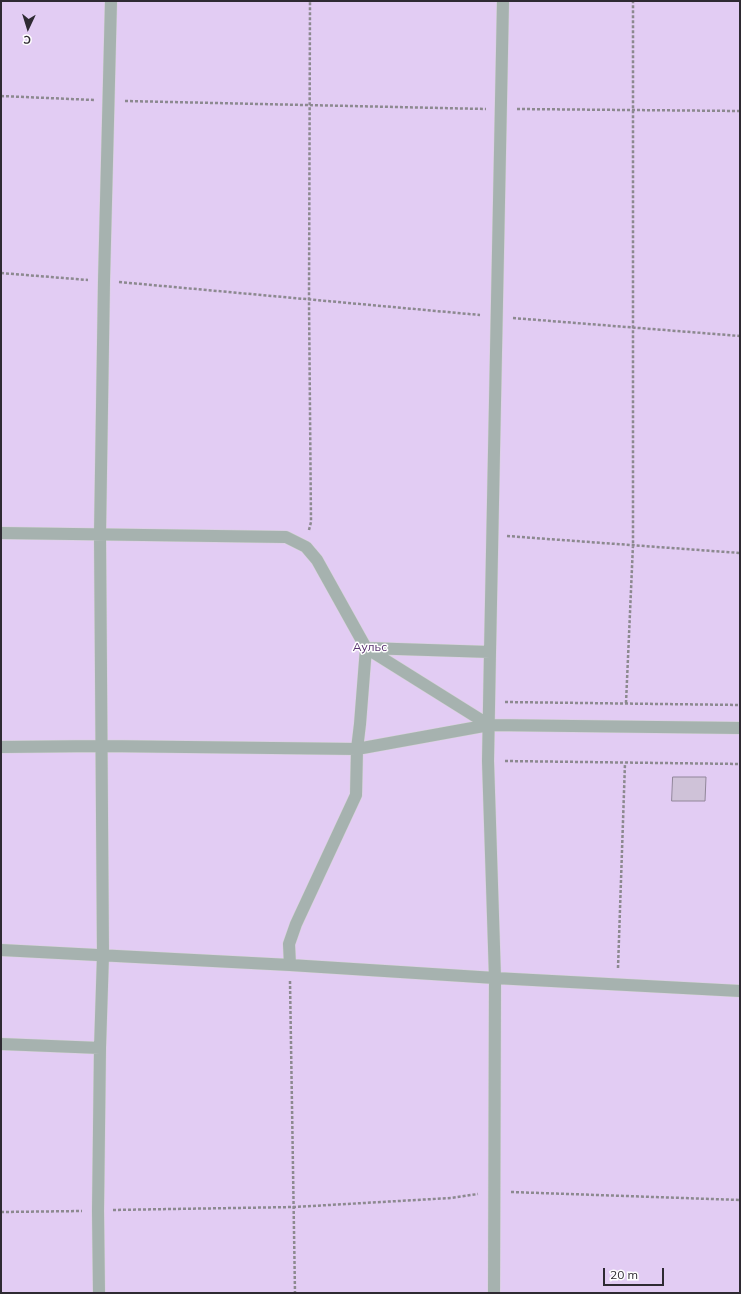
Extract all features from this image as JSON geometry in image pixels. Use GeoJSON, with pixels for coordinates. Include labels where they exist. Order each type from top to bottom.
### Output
{"type":"FeatureCollection","features":[{"type":"Feature","properties":{"kind":"lane"},"geometry":{"type":"LineString","coordinates":[[99,1293],[98,1211],[103,955],[100,534],[104,281],[111,1]]}},
{"type":"Feature","properties":{"kind":"lane"},"geometry":{"type":"LineString","coordinates":[[494,1293],[495,978],[488,761],[503,1]]}},
{"type":"Feature","properties":{"kind":"lane"},"geometry":{"type":"LineString","coordinates":[[1,533],[286,537],[306,546],[316,560],[366,648],[489,725]]}},
{"type":"Feature","properties":{"kind":"lane"},"geometry":{"type":"LineString","coordinates":[[366,648],[490,652]]}},
{"type":"Feature","properties":{"kind":"lane"},"geometry":{"type":"LineString","coordinates":[[290,965],[289,944],[296,924],[356,794],[357,749],[366,648]]}},
{"type":"Feature","properties":{"kind":"lane"},"geometry":{"type":"LineString","coordinates":[[1,747],[101,746],[357,749],[489,725],[740,728]]}},
{"type":"Feature","properties":{"kind":"lane"},"geometry":{"type":"LineString","coordinates":[[1,950],[740,991]]}},
{"type":"Feature","properties":{"kind":"lane"},"geometry":{"type":"LineString","coordinates":[[1,1044],[100,1048]]}},
{"type":"Feature","properties":{"kind":"path"},"geometry":{"type":"LineString","coordinates":[[306,546],[311,522],[309,300],[310,1]]}},
{"type":"Feature","properties":{"kind":"path"},"geometry":{"type":"LineString","coordinates":[[626,703],[633,545],[633,1]]}},
{"type":"Feature","properties":{"kind":"path"},"geometry":{"type":"LineString","coordinates":[[1,96],[108,100],[501,109],[740,111]]}},
{"type":"Feature","properties":{"kind":"path"},"geometry":{"type":"LineString","coordinates":[[1,273],[740,336]]}},
{"type":"Feature","properties":{"kind":"path"},"geometry":{"type":"LineString","coordinates":[[492,534],[740,553]]}},
{"type":"Feature","properties":{"kind":"path"},"geometry":{"type":"LineString","coordinates":[[489,702],[740,705]]}},
{"type":"Feature","properties":{"kind":"path"},"geometry":{"type":"LineString","coordinates":[[488,761],[740,764]]}},
{"type":"Feature","properties":{"kind":"path"},"geometry":{"type":"LineString","coordinates":[[618,985],[625,763]]}},
{"type":"Feature","properties":{"kind":"path"},"geometry":{"type":"LineString","coordinates":[[290,965],[295,1293]]}},
{"type":"Feature","properties":{"kind":"path"},"geometry":{"type":"LineString","coordinates":[[1,1212],[294,1207],[451,1198],[494,1192],[740,1200]]}},
{"type":"Feature","properties":{"kind":"green space","name":"Аульс"},"geometry":{"type":"Polygon","coordinates":[[[1,1],[740,1],[740,1293],[1,1293],[1,1]]]}},
{"type":"Feature","properties":{"kind":"building"},"geometry":{"type":"Polygon","coordinates":[[[673,777],[706,777],[705,801],[672,801],[673,777]]]}}]}
